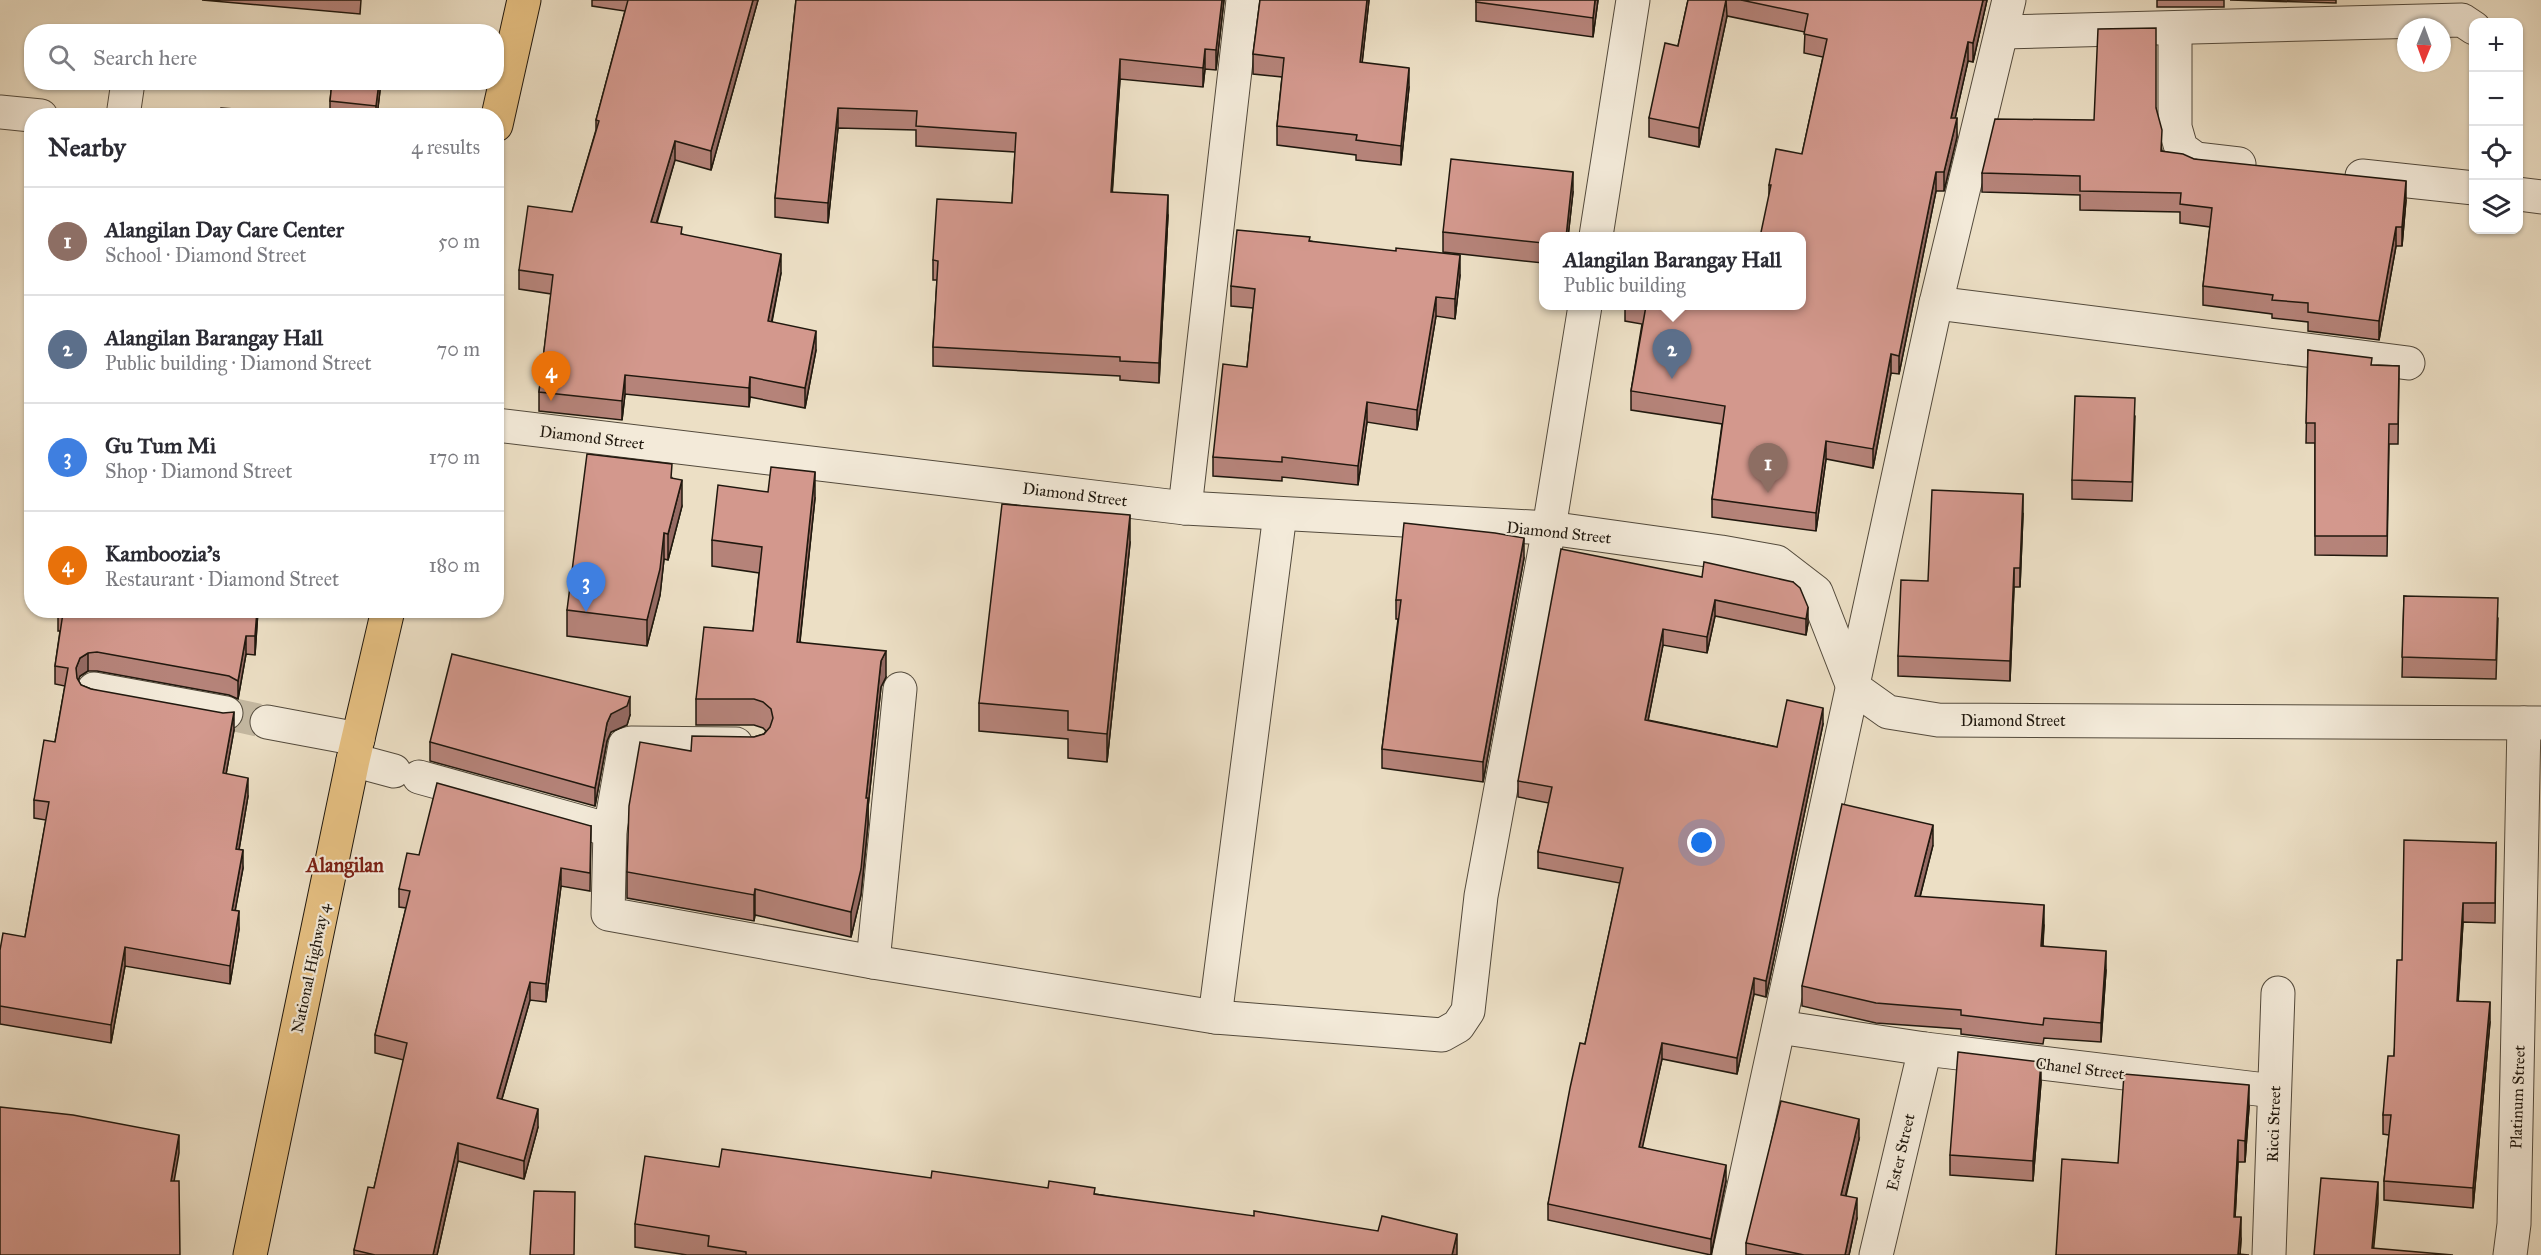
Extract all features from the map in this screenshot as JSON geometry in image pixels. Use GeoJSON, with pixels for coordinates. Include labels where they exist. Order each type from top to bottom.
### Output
{"type":"FeatureCollection","features":[{"type":"Feature","properties":{"kind":"main road"},"geometry":{"type":"LineString","coordinates":[[504,89],[524,0]]}},
{"type":"Feature","properties":{"kind":"main road"},"geometry":{"type":"LineString","coordinates":[[500,108],[504,90]]}},
{"type":"Feature","properties":{"kind":"main road","name":"National Highway 4"},"geometry":{"type":"LineString","coordinates":[[250,1255],[355,750],[386,618]]}},
{"type":"Feature","properties":{"kind":"street"},"geometry":{"type":"LineString","coordinates":[[1185,507],[1243,0]]}},
{"type":"Feature","properties":{"kind":"street"},"geometry":{"type":"LineString","coordinates":[[1597,232],[1633,0]]}},
{"type":"Feature","properties":{"kind":"street"},"geometry":{"type":"LineString","coordinates":[[1729,1255],[1935,303],[2009,0]]}},
{"type":"Feature","properties":{"kind":"street"},"geometry":{"type":"LineString","coordinates":[[2003,32],[2175,27],[2248,13],[2462,20],[2469,25]]}},
{"type":"Feature","properties":{"kind":"street"},"geometry":{"type":"LineString","coordinates":[[2175,27],[2175,127],[2181,148],[2196,159],[2265,166]]}},
{"type":"Feature","properties":{"kind":"street"},"geometry":{"type":"LineString","coordinates":[[124,108],[127,90]]}},
{"type":"Feature","properties":{"kind":"street"},"geometry":{"type":"LineString","coordinates":[[0,112],[24,114]]}},
{"type":"Feature","properties":{"kind":"street"},"geometry":{"type":"LineString","coordinates":[[2334,174],[2469,188]]}},
{"type":"Feature","properties":{"kind":"street"},"geometry":{"type":"LineString","coordinates":[[2523,195],[2541,197]]}},
{"type":"Feature","properties":{"kind":"street"},"geometry":{"type":"LineString","coordinates":[[1935,303],[2408,363]]}},
{"type":"Feature","properties":{"kind":"street"},"geometry":{"type":"LineString","coordinates":[[754,744],[632,743],[625,745],[610,830],[608,914],[873,962],[1215,1017],[1442,1035],[1458,1026],[1468,1011],[1481,896],[1550,528],[1584,310]]}},
{"type":"Feature","properties":{"kind":"street","name":"Diamond Street"},"geometry":{"type":"LineString","coordinates":[[504,426],[1185,507],[1550,528],[1777,562],[1816,592],[1853,687],[1888,712],[1938,720],[2533,723]]}},
{"type":"Feature","properties":{"kind":"street"},"geometry":{"type":"LineString","coordinates":[[1215,1017],[1280,514]]}},
{"type":"Feature","properties":{"kind":"street"},"geometry":{"type":"LineString","coordinates":[[873,962],[900,688]]}},
{"type":"Feature","properties":{"kind":"street"},"geometry":{"type":"LineString","coordinates":[[94,689],[226,713]]}},
{"type":"Feature","properties":{"kind":"street"},"geometry":{"type":"LineString","coordinates":[[267,722],[355,750],[406,774],[610,830]]}},
{"type":"Feature","properties":{"kind":"street","name":"Platinum Street"},"geometry":{"type":"LineString","coordinates":[[2522,1234],[2531,987],[2533,723]]}},
{"type":"Feature","properties":{"kind":"street","name":"Ricci Street"},"geometry":{"type":"LineString","coordinates":[[2269,1255],[2278,993]]}},
{"type":"Feature","properties":{"kind":"street","name":"Chanel Street"},"geometry":{"type":"LineString","coordinates":[[1779,1027],[1925,1049],[2274,1091]]}},
{"type":"Feature","properties":{"kind":"street","name":"Ester Street"},"geometry":{"type":"LineString","coordinates":[[1876,1255],[1925,1049]]}},
{"type":"Feature","properties":{"kind":"building"},"geometry":{"type":"Polygon","coordinates":[[[628,0],[753,0],[711,151],[675,141],[651,222],[682,227],[681,234],[781,254],[768,321],[816,331],[805,388],[750,377],[749,388],[625,375],[622,401],[539,392],[553,275],[519,270],[528,206],[572,212],[599,121],[596,120],[628,0]]]}},
{"type":"Feature","properties":{"kind":"building"},"geometry":{"type":"Polygon","coordinates":[[[796,0],[1222,0],[1216,50],[1205,49],[1203,68],[1120,59],[1111,192],[1168,195],[1159,363],[1120,361],[1120,357],[933,347],[938,261],[933,260],[937,199],[1012,203],[1016,133],[916,126],[917,111],[838,108],[828,203],[775,198],[796,0]]]}},
{"type":"Feature","properties":{"kind":"building"},"geometry":{"type":"Polygon","coordinates":[[[1260,0],[1367,0],[1360,62],[1409,68],[1401,146],[1356,140],[1357,135],[1277,126],[1284,58],[1253,54],[1260,0]]]}},
{"type":"Feature","properties":{"kind":"building"},"geometry":{"type":"Polygon","coordinates":[[[1476,0],[1595,0],[1593,18],[1476,2],[1476,0]]]}},
{"type":"Feature","properties":{"kind":"building"},"geometry":{"type":"Polygon","coordinates":[[[1688,0],[1726,0],[1699,128],[1649,118],[1665,43],[1678,46],[1688,0]]]}},
{"type":"Feature","properties":{"kind":"building"},"geometry":{"type":"Polygon","coordinates":[[[1741,0],[1983,0],[1973,43],[1968,42],[1951,118],[1957,118],[1944,172],[1936,172],[1899,356],[1891,354],[1873,449],[1826,441],[1816,513],[1712,499],[1725,406],[1631,391],[1645,310],[1806,310],[1806,232],[1761,232],[1776,149],[1802,154],[1827,39],[1804,34],[1808,14],[1741,0]]]}},
{"type":"Feature","properties":{"kind":"building"},"geometry":{"type":"Polygon","coordinates":[[[2156,28],[2156,108],[2162,130],[2161,151],[2183,154],[2194,159],[2406,181],[2402,227],[2396,227],[2379,321],[2308,312],[2308,303],[2272,300],[2273,295],[2203,286],[2212,208],[2180,204],[2181,193],[2080,191],[2080,176],[1982,173],[1995,119],[2094,120],[2098,29],[2156,28]]]}},
{"type":"Feature","properties":{"kind":"building"},"geometry":{"type":"Polygon","coordinates":[[[331,90],[378,90],[376,106],[330,101],[331,90]]]}},
{"type":"Feature","properties":{"kind":"building"},"geometry":{"type":"Polygon","coordinates":[[[1451,159],[1573,172],[1567,232],[1539,232],[1539,243],[1443,232],[1451,159]]]}},
{"type":"Feature","properties":{"kind":"building"},"geometry":{"type":"Polygon","coordinates":[[[1237,230],[1310,237],[1309,241],[1396,251],[1396,248],[1460,255],[1455,299],[1436,297],[1417,410],[1367,402],[1358,466],[1282,457],[1282,462],[1213,457],[1223,364],[1247,367],[1255,289],[1231,286],[1237,230]]]}},
{"type":"Feature","properties":{"kind":"building"},"geometry":{"type":"Polygon","coordinates":[[[2308,350],[2372,358],[2371,365],[2399,366],[2398,424],[2389,424],[2387,536],[2315,536],[2315,423],[2306,423],[2308,350]]]}},
{"type":"Feature","properties":{"kind":"building"},"geometry":{"type":"Polygon","coordinates":[[[2075,396],[2135,398],[2132,482],[2072,480],[2075,396]]]}},
{"type":"Feature","properties":{"kind":"building"},"geometry":{"type":"Polygon","coordinates":[[[587,454],[672,464],[671,478],[682,480],[668,534],[664,533],[660,569],[647,620],[567,610],[587,454]]]}},
{"type":"Feature","properties":{"kind":"building"},"geometry":{"type":"Polygon","coordinates":[[[771,467],[815,472],[797,642],[886,651],[881,661],[866,798],[868,798],[861,869],[851,912],[755,889],[754,895],[627,872],[629,806],[640,742],[691,751],[692,736],[754,737],[764,734],[770,727],[773,718],[771,709],[763,702],[754,699],[696,699],[704,627],[753,631],[762,547],[712,540],[718,485],[768,492],[771,467]]]}},
{"type":"Feature","properties":{"kind":"building"},"geometry":{"type":"Polygon","coordinates":[[[1932,490],[2023,494],[2020,568],[2014,568],[2010,661],[1898,656],[1901,580],[1928,581],[1932,490]]]}},
{"type":"Feature","properties":{"kind":"building"},"geometry":{"type":"Polygon","coordinates":[[[1002,504],[1130,515],[1107,734],[1068,730],[1068,711],[979,703],[1002,504]]]}},
{"type":"Feature","properties":{"kind":"building"},"geometry":{"type":"Polygon","coordinates":[[[1404,523],[1524,538],[1483,762],[1382,749],[1401,600],[1396,600],[1404,523]]]}},
{"type":"Feature","properties":{"kind":"building"},"geometry":{"type":"Polygon","coordinates":[[[1561,549],[1702,577],[1704,562],[1793,582],[1800,588],[1808,607],[1806,619],[1715,600],[1707,637],[1663,629],[1645,720],[1777,747],[1787,700],[1823,708],[1766,981],[1754,978],[1737,1058],[1662,1043],[1639,1147],[1726,1165],[1711,1239],[1548,1204],[1580,1043],[1585,1044],[1623,868],[1538,852],[1552,787],[1518,781],[1561,549]]]}},
{"type":"Feature","properties":{"kind":"building"},"geometry":{"type":"Polygon","coordinates":[[[2404,596],[2498,598],[2496,660],[2402,657],[2404,596]]]}},
{"type":"Feature","properties":{"kind":"building"},"geometry":{"type":"Polygon","coordinates":[[[62,618],[256,618],[255,636],[246,636],[238,681],[229,676],[97,652],[88,653],[80,658],[76,668],[77,678],[81,685],[91,689],[223,713],[234,712],[223,773],[248,778],[236,849],[243,850],[232,910],[239,911],[230,966],[125,947],[111,1025],[0,1006],[0,950],[3,933],[25,937],[49,802],[34,800],[44,740],[55,742],[68,668],[55,666],[62,618]]]}},
{"type":"Feature","properties":{"kind":"building"},"geometry":{"type":"Polygon","coordinates":[[[452,654],[630,697],[627,706],[611,714],[607,723],[595,788],[430,742],[452,654]]]}},
{"type":"Feature","properties":{"kind":"building"},"geometry":{"type":"Polygon","coordinates":[[[437,783],[591,826],[590,873],[561,868],[546,984],[530,982],[497,1098],[538,1109],[524,1161],[458,1143],[433,1255],[375,1255],[354,1250],[368,1187],[374,1188],[407,1043],[375,1035],[410,891],[399,889],[407,853],[419,855],[437,783]]]}},
{"type":"Feature","properties":{"kind":"building"},"geometry":{"type":"Polygon","coordinates":[[[1842,804],[1933,825],[1915,896],[2044,905],[2041,946],[2106,951],[2101,1023],[2044,1018],[2043,1025],[1961,1015],[1961,1010],[1876,1003],[1802,986],[1842,804]]]}},
{"type":"Feature","properties":{"kind":"building"},"geometry":{"type":"Polygon","coordinates":[[[2404,840],[2496,843],[2495,903],[2463,903],[2457,1001],[2490,1002],[2473,1188],[2384,1181],[2391,1115],[2383,1115],[2388,1056],[2394,1056],[2397,960],[2402,960],[2404,840]]]}},
{"type":"Feature","properties":{"kind":"building"},"geometry":{"type":"Polygon","coordinates":[[[1958,1052],[2041,1062],[2033,1161],[1950,1155],[1958,1052]]]}},
{"type":"Feature","properties":{"kind":"building"},"geometry":{"type":"Polygon","coordinates":[[[2124,1074],[2249,1085],[2245,1141],[2238,1140],[2234,1217],[2241,1217],[2238,1254],[2249,1255],[2056,1255],[2062,1159],[2118,1163],[2124,1074]]]}},
{"type":"Feature","properties":{"kind":"building"},"geometry":{"type":"Polygon","coordinates":[[[1781,1101],[1859,1119],[1841,1195],[1857,1198],[1845,1255],[1804,1255],[1746,1243],[1781,1101]]]}},
{"type":"Feature","properties":{"kind":"building"},"geometry":{"type":"Polygon","coordinates":[[[0,1107],[73,1115],[179,1135],[171,1181],[179,1181],[180,1255],[0,1255],[0,1107]]]}},
{"type":"Feature","properties":{"kind":"building"},"geometry":{"type":"Polygon","coordinates":[[[722,1149],[931,1178],[932,1171],[1048,1188],[1049,1181],[1095,1188],[1094,1194],[1254,1216],[1254,1211],[1378,1231],[1382,1216],[1457,1234],[1452,1255],[746,1255],[746,1252],[708,1246],[709,1236],[635,1224],[645,1156],[719,1167],[722,1149]]]}},
{"type":"Feature","properties":{"kind":"building"},"geometry":{"type":"Polygon","coordinates":[[[2321,1178],[2378,1182],[2372,1248],[2453,1255],[2314,1255],[2321,1178]]]}},
{"type":"Feature","properties":{"kind":"building"},"geometry":{"type":"Polygon","coordinates":[[[534,1191],[575,1192],[574,1255],[530,1255],[534,1191]]]}},
{"type":"Feature","properties":{"kind":"tunnel"},"geometry":{"type":"LineString","coordinates":[[226,713],[267,722]]}},
{"type":"Feature","properties":{"kind":"place","name":"Alangilan Barangay Hall"},"geometry":{"type":"Point","coordinates":[1672,379]}},
{"type":"Feature","properties":{"kind":"place","name":"Kamboozia's"},"geometry":{"type":"Point","coordinates":[551,401]}},
{"type":"Feature","properties":{"kind":"place","name":"Alangilan Day Care Center"},"geometry":{"type":"Point","coordinates":[1768,493]}},
{"type":"Feature","properties":{"kind":"place","name":"Gu Tum Mi"},"geometry":{"type":"Point","coordinates":[586,612]}},
{"type":"Feature","properties":{"kind":"district","name":"Alangilan"},"geometry":{"type":"Point","coordinates":[345,865]}}]}
